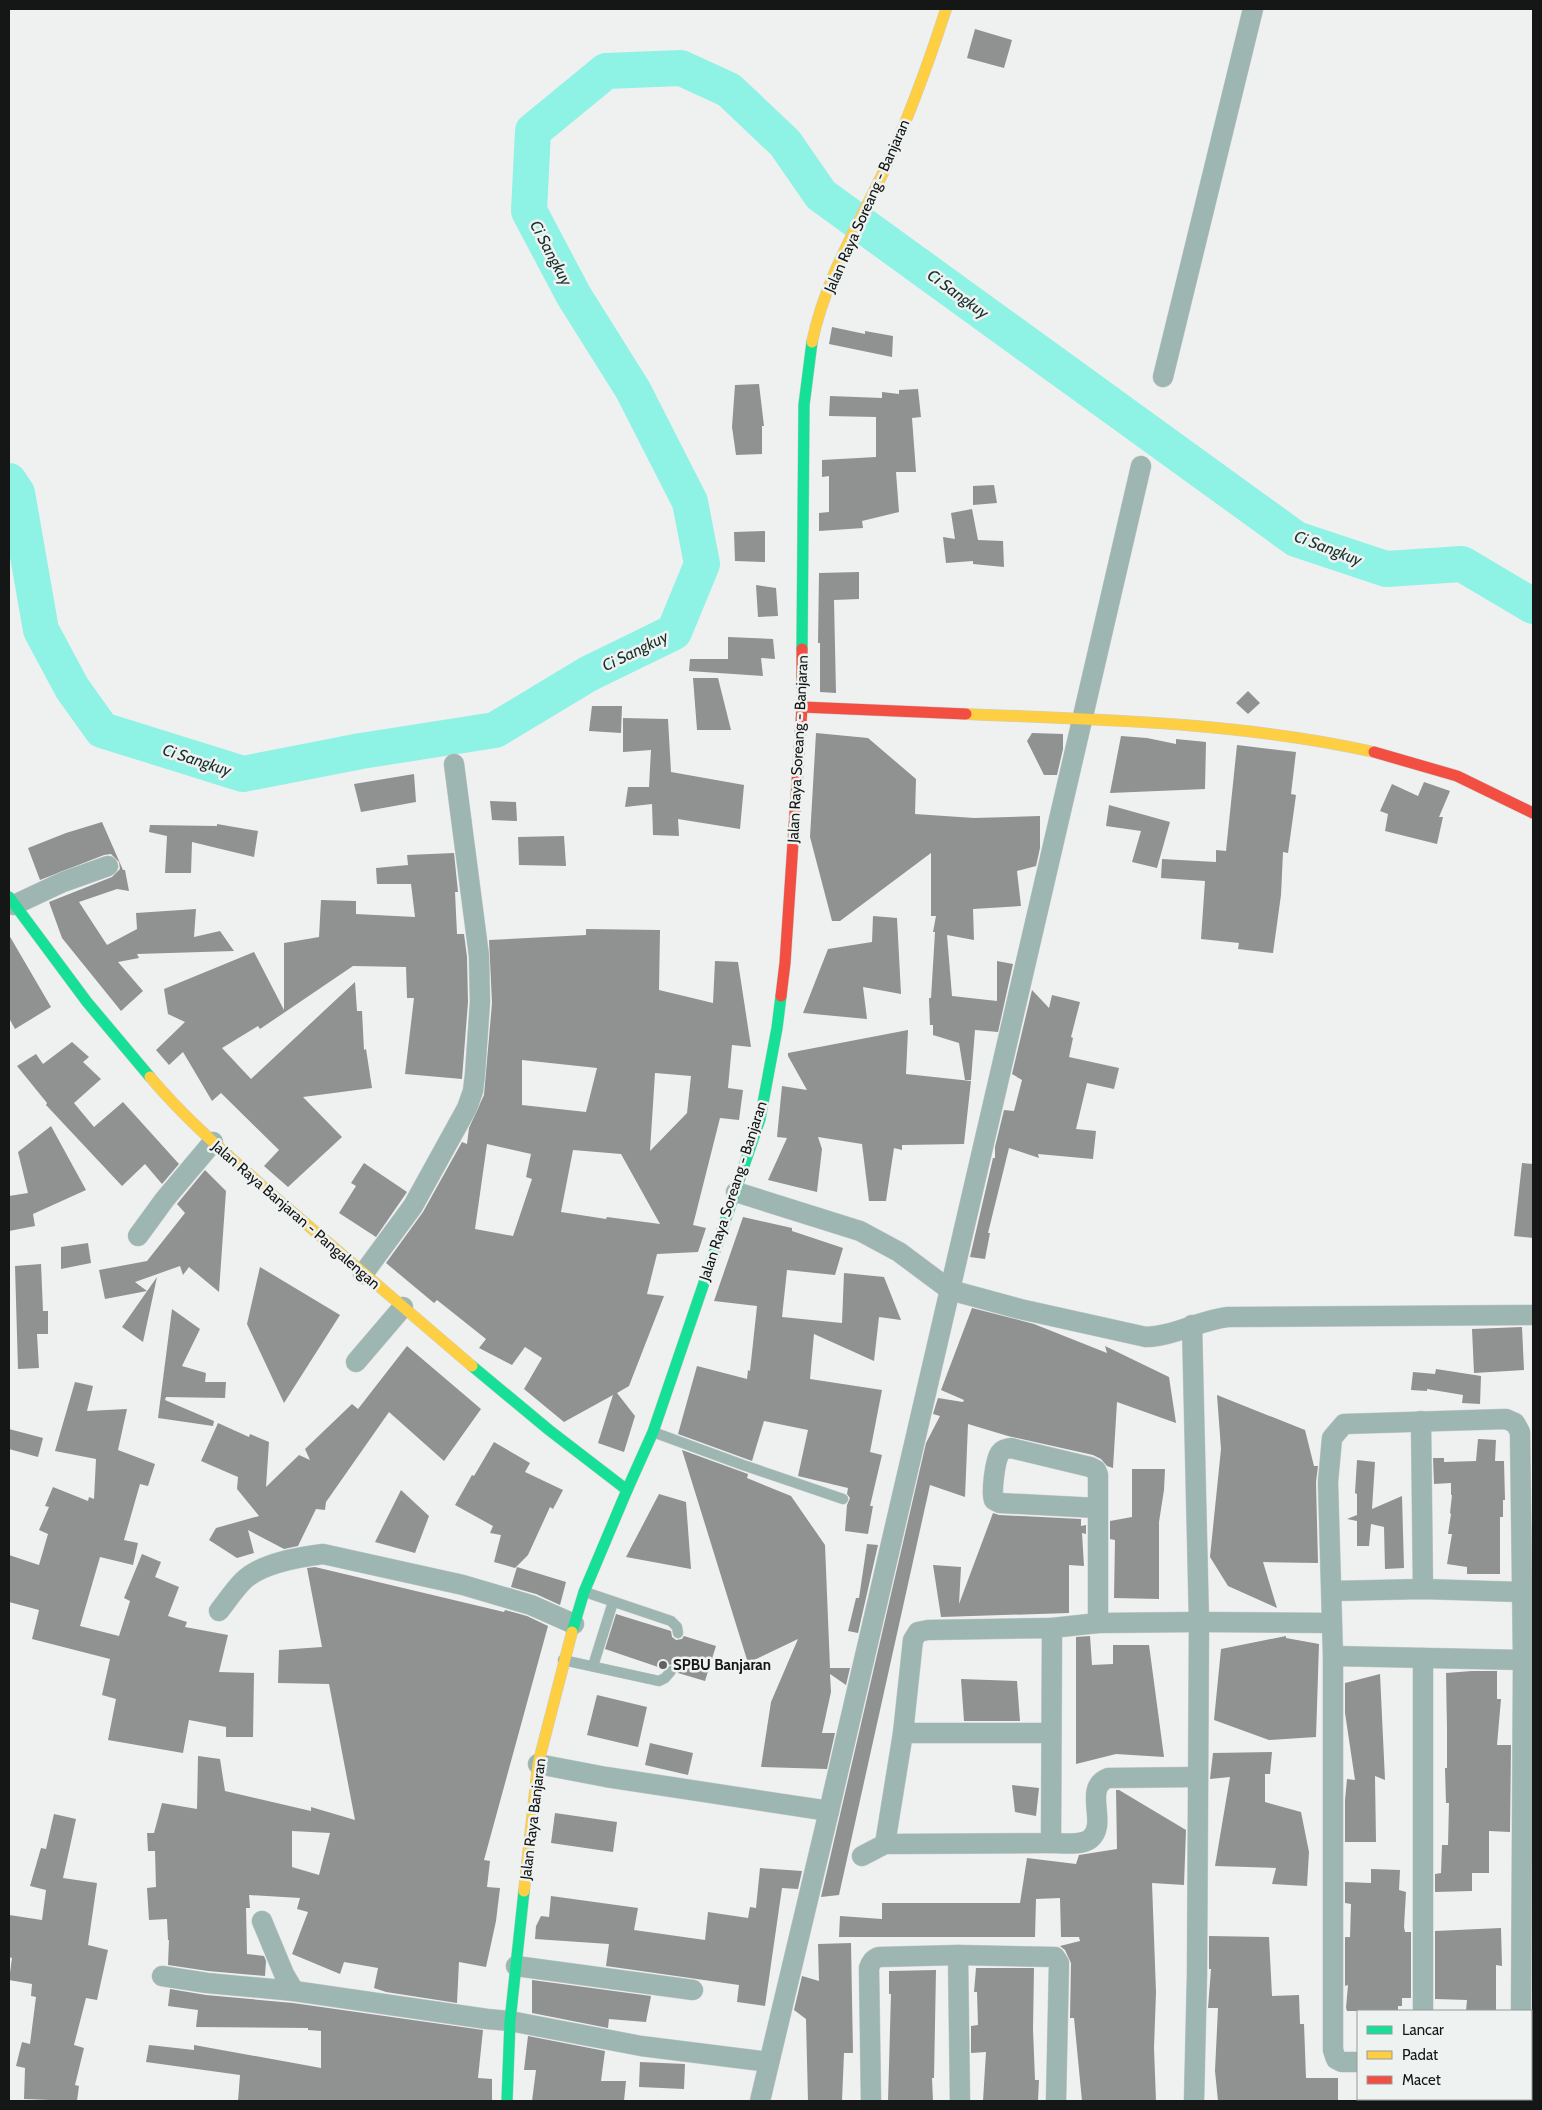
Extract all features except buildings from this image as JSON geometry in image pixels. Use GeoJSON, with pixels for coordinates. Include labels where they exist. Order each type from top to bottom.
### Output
{"type":"FeatureCollection","features":[{"type":"Feature","properties":{"kind":"main road","name":"Jalan Raya Soreang - Banjaran"},"geometry":{"type":"LineString","coordinates":[[626,1490],[653,1432],[760,1119],[777,1028],[785,963],[802,706],[804,405],[806,370],[813,333],[836,267],[882,174],[912,106],[946,9]]}},
{"type":"Feature","properties":{"kind":"main road"},"geometry":{"type":"LineString","coordinates":[[802,706],[1083,718],[1202,726],[1309,739],[1430,767],[1484,788],[1533,814]]}},
{"type":"Feature","properties":{"kind":"main road","name":"Jalan Raya Banjaran - Pangalengan"},"geometry":{"type":"LineString","coordinates":[[12,901],[87,1002],[151,1080],[214,1142],[363,1274],[574,1451],[626,1490]]}},
{"type":"Feature","properties":{"kind":"main road","name":"Jalan Raya Banjaran"},"geometry":{"type":"LineString","coordinates":[[506,2101],[510,2021],[538,1764],[564,1660],[584,1592],[626,1490]]}},
{"type":"Feature","properties":{"kind":"street"},"geometry":{"type":"LineString","coordinates":[[1163,378],[1253,9]]}},
{"type":"Feature","properties":{"kind":"street"},"geometry":{"type":"LineString","coordinates":[[760,2101],[829,1812],[1141,466]]}},
{"type":"Feature","properties":{"kind":"street"},"geometry":{"type":"LineString","coordinates":[[363,1274],[413,1206],[467,1108],[473,1091],[480,1002],[479,956],[454,764]]}},
{"type":"Feature","properties":{"kind":"street"},"geometry":{"type":"LineString","coordinates":[[12,901],[108,866]]}},
{"type":"Feature","properties":{"kind":"street"},"geometry":{"type":"LineString","coordinates":[[138,1236],[165,1199],[214,1142]]}},
{"type":"Feature","properties":{"kind":"street"},"geometry":{"type":"LineString","coordinates":[[736,1192],[860,1231],[899,1252],[950,1290],[1020,1309],[1146,1337],[1162,1336],[1212,1319],[1228,1317],[1533,1315]]}},
{"type":"Feature","properties":{"kind":"street"},"geometry":{"type":"LineString","coordinates":[[356,1362],[403,1307]]}},
{"type":"Feature","properties":{"kind":"street"},"geometry":{"type":"LineString","coordinates":[[1192,1325],[1199,1622],[1197,1974],[1194,2101]]}},
{"type":"Feature","properties":{"kind":"street"},"geometry":{"type":"LineString","coordinates":[[1357,2062],[1342,2062],[1336,2059],[1333,2050],[1333,1591],[1328,1482],[1332,1438],[1344,1424],[1506,1419],[1515,1423],[1520,1432],[1523,1660],[1521,2010]]}},
{"type":"Feature","properties":{"kind":"street"},"geometry":{"type":"LineString","coordinates":[[1421,1421],[1423,1589]]}},
{"type":"Feature","properties":{"kind":"street"},"geometry":{"type":"LineString","coordinates":[[1097,1508],[1000,1503],[994,1500],[992,1491],[999,1454],[1005,1449],[1011,1448],[1096,1470],[1098,1475],[1098,1623]]}},
{"type":"Feature","properties":{"kind":"street"},"geometry":{"type":"LineString","coordinates":[[219,1611],[244,1580],[261,1570],[301,1557],[323,1554],[463,1586],[531,1605],[574,1624]]}},
{"type":"Feature","properties":{"kind":"street"},"geometry":{"type":"LineString","coordinates":[[1333,1591],[1423,1589],[1521,1592]]}},
{"type":"Feature","properties":{"kind":"street"},"geometry":{"type":"LineString","coordinates":[[885,1844],[903,1733],[913,1640],[918,1632],[928,1630],[1052,1628],[1098,1623],[1332,1624]]}},
{"type":"Feature","properties":{"kind":"street"},"geometry":{"type":"LineString","coordinates":[[1051,1843],[1052,1628]]}},
{"type":"Feature","properties":{"kind":"street"},"geometry":{"type":"LineString","coordinates":[[1333,1656],[1523,1660]]}},
{"type":"Feature","properties":{"kind":"street"},"geometry":{"type":"LineString","coordinates":[[1423,1658],[1423,2010]]}},
{"type":"Feature","properties":{"kind":"street"},"geometry":{"type":"LineString","coordinates":[[903,1733],[1051,1733]]}},
{"type":"Feature","properties":{"kind":"street"},"geometry":{"type":"LineString","coordinates":[[538,1764],[606,1777],[829,1812]]}},
{"type":"Feature","properties":{"kind":"street"},"geometry":{"type":"LineString","coordinates":[[862,1856],[885,1844],[1080,1843],[1089,1840],[1096,1831],[1096,1787],[1101,1780],[1108,1778],[1197,1777]]}},
{"type":"Feature","properties":{"kind":"street"},"geometry":{"type":"LineString","coordinates":[[262,1921],[284,1974],[294,1991]]}},
{"type":"Feature","properties":{"kind":"street"},"geometry":{"type":"LineString","coordinates":[[871,2101],[869,1968],[871,1962],[874,1958],[879,1957],[958,1955],[1055,1957],[1059,1963],[1056,2101]]}},
{"type":"Feature","properties":{"kind":"street"},"geometry":{"type":"LineString","coordinates":[[958,1955],[960,2101]]}},
{"type":"Feature","properties":{"kind":"street"},"geometry":{"type":"LineString","coordinates":[[516,1966],[693,1990]]}},
{"type":"Feature","properties":{"kind":"street"},"geometry":{"type":"LineString","coordinates":[[162,1976],[294,1991],[510,2021],[641,2046],[769,2062]]}},
{"type":"Feature","properties":{"kind":"lane"},"geometry":{"type":"LineString","coordinates":[[653,1432],[843,1499]]}},
{"type":"Feature","properties":{"kind":"lane"},"geometry":{"type":"LineString","coordinates":[[584,1592],[672,1621],[677,1627],[678,1634]]}},
{"type":"Feature","properties":{"kind":"lane"},"geometry":{"type":"LineString","coordinates":[[593,1666],[613,1602]]}},
{"type":"Feature","properties":{"kind":"lane"},"geometry":{"type":"LineString","coordinates":[[564,1660],[659,1680],[665,1678],[671,1671]]}},
{"type":"Feature","properties":{"kind":"waterway","name":"Ci Sangkuy"},"geometry":{"type":"LineString","coordinates":[[9,481],[17,493],[41,630],[72,688],[102,730],[243,774],[361,751],[495,730],[588,674],[674,632],[702,564],[690,502],[633,390],[574,296],[529,211],[533,131],[606,71],[681,68],[729,90],[785,143],[821,195],[1296,539],[1386,569],[1462,564],[1533,606]]}},
{"type":"Feature","properties":{"kind":"traffic: fast"},"geometry":{"type":"LineString","coordinates":[[802,649],[804,405],[812,342]]}},
{"type":"Feature","properties":{"kind":"traffic: fast"},"geometry":{"type":"LineString","coordinates":[[9,897],[87,1002],[150,1077]]}},
{"type":"Feature","properties":{"kind":"traffic: fast"},"geometry":{"type":"LineString","coordinates":[[627,1490],[653,1432],[760,1119],[781,996]]}},
{"type":"Feature","properties":{"kind":"traffic: fast"},"geometry":{"type":"LineString","coordinates":[[472,1366],[549,1430],[627,1490],[584,1592],[572,1632]]}},
{"type":"Feature","properties":{"kind":"traffic: fast"},"geometry":{"type":"LineString","coordinates":[[507,2101],[510,2021],[524,1891]]}},
{"type":"Feature","properties":{"kind":"traffic: slow"},"geometry":{"type":"LineString","coordinates":[[812,342],[833,276],[901,133],[925,72],[946,9]]}},
{"type":"Feature","properties":{"kind":"traffic: slow"},"geometry":{"type":"LineString","coordinates":[[966,714],[1222,728],[1273,734],[1374,752]]}},
{"type":"Feature","properties":{"kind":"traffic: slow"},"geometry":{"type":"LineString","coordinates":[[150,1077],[195,1125],[276,1198],[472,1366]]}},
{"type":"Feature","properties":{"kind":"traffic: slow"},"geometry":{"type":"LineString","coordinates":[[524,1891],[538,1764],[572,1632]]}},
{"type":"Feature","properties":{"kind":"traffic: jam"},"geometry":{"type":"LineString","coordinates":[[781,996],[785,963],[802,707],[802,649]]}},
{"type":"Feature","properties":{"kind":"traffic: jam"},"geometry":{"type":"LineString","coordinates":[[802,707],[966,714]]}},
{"type":"Feature","properties":{"kind":"traffic: jam"},"geometry":{"type":"LineString","coordinates":[[1374,752],[1457,776],[1533,813]]}},
{"type":"Feature","properties":{"kind":"place","name":"SPBU Banjaran"},"geometry":{"type":"Point","coordinates":[663,1665]}}]}
